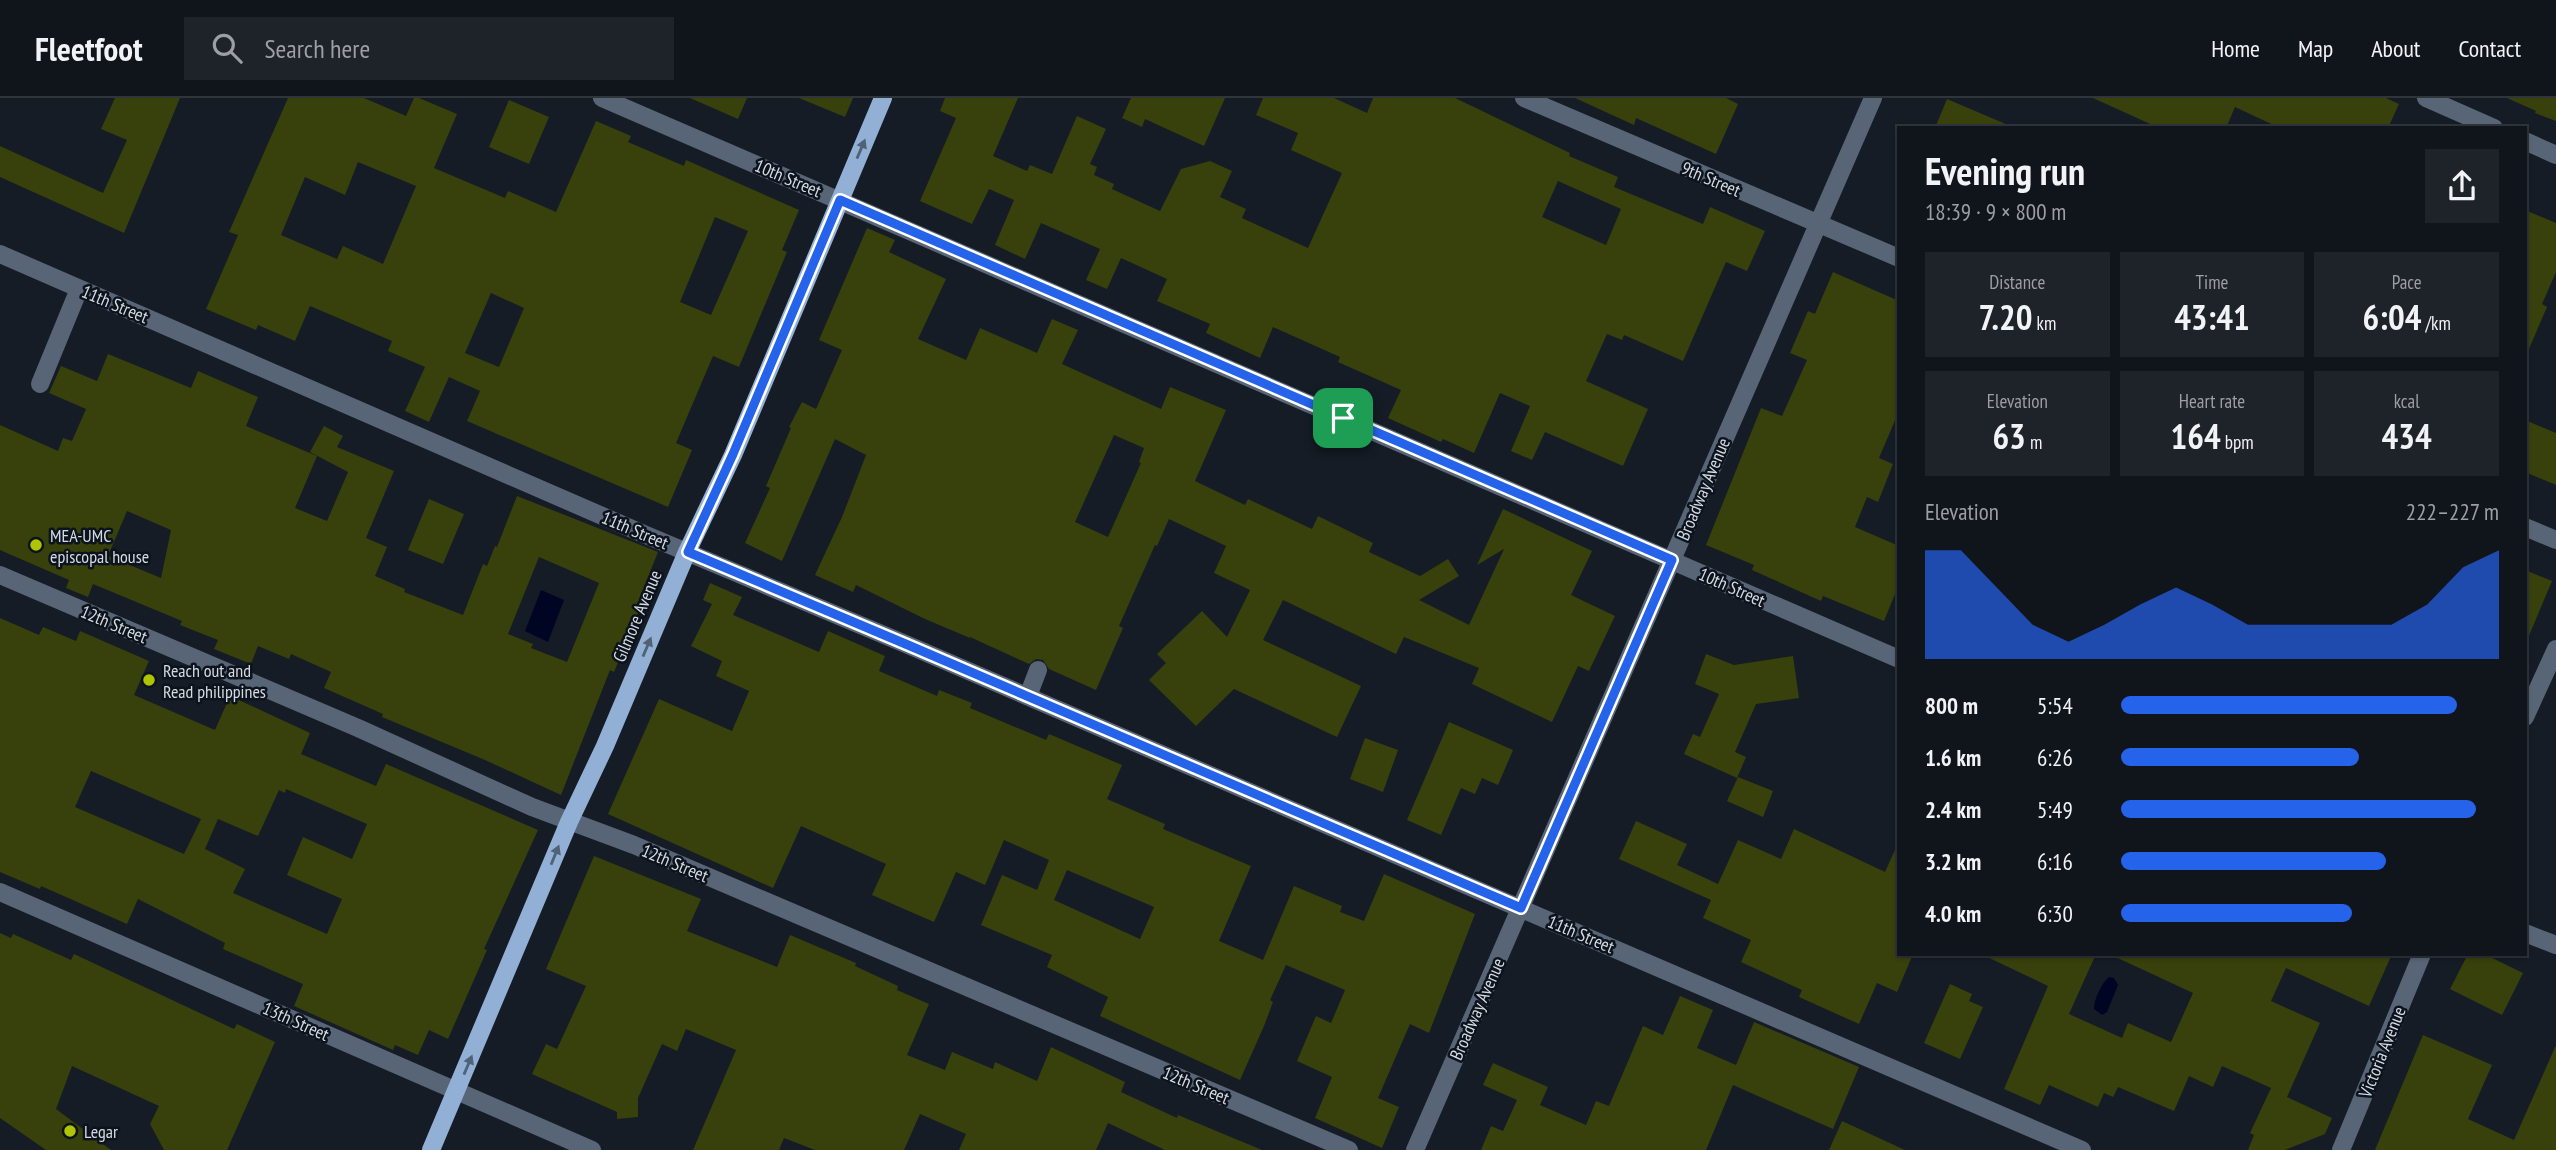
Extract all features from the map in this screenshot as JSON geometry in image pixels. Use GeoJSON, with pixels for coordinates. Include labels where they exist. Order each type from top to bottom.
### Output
{"type":"FeatureCollection","features":[{"type":"Feature","properties":{"kind":"main road","name":"Gilmore Avenue"},"geometry":{"type":"LineString","coordinates":[[431,1150],[569,822],[733,454],[883,98]]}},
{"type":"Feature","properties":{"kind":"street","name":"10th Street"},"geometry":{"type":"LineString","coordinates":[[602,98],[1897,658]]}},
{"type":"Feature","properties":{"kind":"street","name":"9th Street"},"geometry":{"type":"LineString","coordinates":[[1524,98],[1897,257]]}},
{"type":"Feature","properties":{"kind":"street","name":"Broadway Avenue"},"geometry":{"type":"LineString","coordinates":[[1415,1150],[1873,98]]}},
{"type":"Feature","properties":{"kind":"street"},"geometry":{"type":"LineString","coordinates":[[2426,98],[2489,126]]}},
{"type":"Feature","properties":{"kind":"street"},"geometry":{"type":"LineString","coordinates":[[2527,142],[2556,155]]}},
{"type":"Feature","properties":{"kind":"street","name":"11th Street"},"geometry":{"type":"LineString","coordinates":[[0,254],[2082,1150]]}},
{"type":"Feature","properties":{"kind":"street"},"geometry":{"type":"LineString","coordinates":[[40,384],[79,289]]}},
{"type":"Feature","properties":{"kind":"street"},"geometry":{"type":"LineString","coordinates":[[2527,528],[2556,540]]}},
{"type":"Feature","properties":{"kind":"street","name":"12th Street"},"geometry":{"type":"LineString","coordinates":[[0,576],[358,728],[569,822],[646,851],[1349,1150]]}},
{"type":"Feature","properties":{"kind":"street"},"geometry":{"type":"LineString","coordinates":[[2527,713],[2556,649]]}},
{"type":"Feature","properties":{"kind":"street"},"geometry":{"type":"LineString","coordinates":[[1028,696],[1038,670]]}},
{"type":"Feature","properties":{"kind":"street","name":"13th Street"},"geometry":{"type":"LineString","coordinates":[[0,892],[592,1150]]}},
{"type":"Feature","properties":{"kind":"street"},"geometry":{"type":"LineString","coordinates":[[2527,934],[2556,946]]}},
{"type":"Feature","properties":{"kind":"street","name":"Victoria Avenue"},"geometry":{"type":"LineString","coordinates":[[2342,1150],[2421,956]]}},
{"type":"Feature","properties":{"kind":"water"},"geometry":{"type":"Polygon","coordinates":[[[541,590],[564,600],[548,642],[525,631],[541,590]]]}},
{"type":"Feature","properties":{"kind":"water"},"geometry":{"type":"Polygon","coordinates":[[[2109,977],[2114,978],[2118,985],[2107,1012],[2102,1015],[2094,1009],[2094,1005],[2109,977]]]}},
{"type":"Feature","properties":{"kind":"building"},"geometry":{"type":"Polygon","coordinates":[[[115,98],[180,98],[124,233],[0,177],[0,146],[103,193],[127,140],[101,129],[115,98]]]}},
{"type":"Feature","properties":{"kind":"building"},"geometry":{"type":"Polygon","coordinates":[[[288,98],[364,98],[406,116],[414,98],[419,98],[457,114],[434,168],[505,198],[508,191],[556,212],[596,121],[631,136],[628,142],[684,166],[686,160],[799,210],[782,250],[787,252],[739,367],[713,356],[676,443],[692,450],[668,507],[467,421],[480,391],[449,377],[429,422],[405,411],[425,367],[388,351],[392,341],[310,306],[295,341],[258,325],[256,330],[206,309],[238,235],[229,232],[288,98]],[[358,162],[345,195],[305,177],[281,235],[337,259],[343,246],[383,264],[416,186],[358,162]],[[715,217],[680,302],[711,315],[748,231],[715,217]],[[491,293],[465,353],[499,367],[524,308],[491,293]]]}},
{"type":"Feature","properties":{"kind":"building"},"geometry":{"type":"Polygon","coordinates":[[[690,98],[747,98],[738,119],[690,98]]]}},
{"type":"Feature","properties":{"kind":"building"},"geometry":{"type":"Polygon","coordinates":[[[799,98],[853,98],[845,117],[799,98]]]}},
{"type":"Feature","properties":{"kind":"building"},"geometry":{"type":"Polygon","coordinates":[[[945,98],[1018,98],[993,156],[1027,171],[1030,165],[1052,174],[1077,116],[1106,129],[1090,164],[1097,167],[1094,175],[1114,184],[1112,189],[1160,211],[1181,169],[1210,161],[1232,171],[1220,197],[1246,209],[1242,218],[1308,248],[1342,173],[1291,150],[1298,133],[1256,115],[1263,98],[1334,98],[1367,113],[1373,98],[1455,98],[1570,153],[1569,156],[1618,177],[1614,187],[1703,224],[1710,207],[1765,231],[1747,271],[1726,262],[1683,361],[1624,335],[1622,340],[1607,334],[1586,381],[1648,409],[1623,466],[1545,432],[1532,460],[1511,451],[1530,406],[1500,393],[1474,453],[1443,439],[1441,442],[1388,418],[1401,390],[1338,362],[1340,357],[1273,327],[1260,358],[1206,333],[1210,324],[1157,301],[1167,279],[1121,258],[1107,289],[1086,280],[1100,249],[1041,223],[1025,259],[995,245],[1014,200],[989,189],[972,224],[920,201],[956,118],[940,111],[945,98]],[[1558,181],[1542,217],[1606,245],[1621,209],[1558,181]]]}},
{"type":"Feature","properties":{"kind":"building"},"geometry":{"type":"Polygon","coordinates":[[[1131,98],[1225,98],[1204,146],[1145,119],[1142,127],[1122,118],[1131,98]]]}},
{"type":"Feature","properties":{"kind":"building"},"geometry":{"type":"Polygon","coordinates":[[[1575,98],[1726,98],[1738,104],[1716,154],[1636,118],[1634,125],[1575,98]]]}},
{"type":"Feature","properties":{"kind":"building"},"geometry":{"type":"Polygon","coordinates":[[[2093,98],[2386,98],[2399,104],[2389,126],[2276,126],[2235,107],[2227,126],[2155,126],[2093,98]]]}},
{"type":"Feature","properties":{"kind":"building"},"geometry":{"type":"Polygon","coordinates":[[[2507,98],[2556,98],[2556,121],[2535,113],[2536,111],[2507,98]]]}},
{"type":"Feature","properties":{"kind":"building"},"geometry":{"type":"Polygon","coordinates":[[[1947,99],[2010,126],[1936,126],[1947,99]]]}},
{"type":"Feature","properties":{"kind":"building"},"geometry":{"type":"Polygon","coordinates":[[[509,100],[549,117],[529,164],[489,147],[509,100]]]}},
{"type":"Feature","properties":{"kind":"building"},"geometry":{"type":"Polygon","coordinates":[[[2527,211],[2556,223],[2556,272],[2542,304],[2547,307],[2527,353],[2527,211]]]}},
{"type":"Feature","properties":{"kind":"building"},"geometry":{"type":"Polygon","coordinates":[[[867,228],[895,240],[889,252],[946,279],[918,339],[966,360],[980,328],[1037,353],[1052,319],[1078,330],[1062,364],[1161,409],[1170,387],[1226,410],[1195,481],[1245,505],[1248,499],[1312,529],[1318,516],[1373,543],[1369,552],[1420,576],[1448,559],[1459,576],[1419,600],[1469,625],[1504,549],[1477,565],[1503,509],[1592,551],[1571,595],[1615,616],[1589,671],[1578,666],[1552,722],[1472,684],[1479,668],[1404,637],[1396,654],[1283,600],[1263,640],[1361,686],[1337,737],[1234,689],[1196,726],[1149,680],[1166,663],[1157,654],[1202,611],[1227,637],[1250,590],[1214,573],[1226,546],[1169,519],[1119,626],[1123,628],[1096,690],[1049,669],[1043,660],[1036,659],[1029,664],[925,619],[856,585],[853,592],[815,575],[842,517],[866,455],[835,439],[782,561],[745,543],[770,488],[766,486],[791,428],[789,427],[802,402],[816,409],[842,350],[819,340],[867,228]],[[1114,435],[1075,522],[1108,537],[1141,463],[1139,462],[1144,448],[1114,435]]]}},
{"type":"Feature","properties":{"kind":"building"},"geometry":{"type":"Polygon","coordinates":[[[1833,272],[1897,300],[1897,416],[1879,458],[1893,464],[1878,502],[1867,497],[1855,527],[1897,545],[1897,589],[1884,621],[1823,596],[1821,601],[1752,570],[1754,565],[1706,545],[1761,408],[1782,416],[1807,360],[1790,353],[1808,311],[1815,314],[1833,272]]]}},
{"type":"Feature","properties":{"kind":"building"},"geometry":{"type":"Polygon","coordinates":[[[108,354],[191,388],[198,371],[258,397],[246,426],[317,456],[295,508],[327,521],[348,472],[310,452],[324,426],[343,436],[337,447],[394,471],[366,538],[387,547],[375,576],[405,589],[404,592],[463,615],[483,564],[487,566],[495,546],[497,547],[517,496],[658,552],[636,607],[640,608],[614,672],[610,670],[561,795],[382,717],[383,714],[324,688],[331,672],[291,654],[289,659],[258,646],[251,664],[214,649],[218,640],[180,625],[182,621],[93,584],[88,597],[66,588],[69,580],[0,550],[0,425],[58,451],[63,438],[72,441],[86,409],[49,393],[61,366],[97,381],[108,354]],[[127,511],[108,556],[161,578],[171,530],[127,511]],[[539,557],[508,634],[533,644],[531,648],[567,662],[599,583],[539,557]]]}},
{"type":"Feature","properties":{"kind":"building"},"geometry":{"type":"Polygon","coordinates":[[[2527,421],[2556,433],[2556,485],[2527,473],[2527,421]]]}},
{"type":"Feature","properties":{"kind":"building"},"geometry":{"type":"Polygon","coordinates":[[[429,499],[464,514],[443,564],[408,550],[429,499]]]}},
{"type":"Feature","properties":{"kind":"building"},"geometry":{"type":"Polygon","coordinates":[[[2527,571],[2552,581],[2527,640],[2527,571]]]}},
{"type":"Feature","properties":{"kind":"building"},"geometry":{"type":"Polygon","coordinates":[[[710,583],[742,597],[733,615],[819,652],[828,631],[885,656],[879,671],[937,696],[939,690],[972,703],[970,708],[1046,740],[1049,734],[1122,765],[1107,799],[1165,824],[1163,829],[1251,866],[1219,941],[1263,960],[1294,886],[1342,906],[1340,912],[1364,921],[1384,874],[1475,914],[1429,1033],[1410,1024],[1378,1098],[1399,1107],[1382,1148],[1315,1118],[1332,1077],[1297,1061],[1316,1016],[1331,1023],[1345,990],[1286,965],[1270,1000],[1273,1002],[1264,1026],[1240,1080],[1100,1016],[1108,997],[1047,967],[1052,955],[981,925],[1002,875],[1037,890],[1049,860],[1004,840],[985,885],[956,872],[934,922],[872,895],[886,864],[801,826],[773,888],[608,814],[659,699],[732,731],[749,691],[716,676],[722,661],[691,646],[712,604],[703,600],[710,583]],[[1067,870],[1054,900],[1140,939],[1154,907],[1067,870]]]}},
{"type":"Feature","properties":{"kind":"building"},"geometry":{"type":"Polygon","coordinates":[[[0,618],[39,635],[43,627],[76,641],[80,631],[149,661],[134,695],[215,730],[230,696],[310,733],[301,754],[376,786],[386,764],[538,830],[484,949],[487,950],[448,1039],[429,1030],[418,1055],[395,1045],[393,1050],[294,1006],[303,984],[223,949],[225,943],[138,899],[127,924],[41,886],[40,889],[0,872],[0,618]],[[91,771],[75,807],[184,854],[201,819],[91,771]],[[286,789],[285,793],[279,790],[258,836],[218,819],[205,849],[245,869],[233,893],[327,934],[342,899],[287,875],[303,837],[352,859],[367,824],[286,789]]]}},
{"type":"Feature","properties":{"kind":"building"},"geometry":{"type":"Polygon","coordinates":[[[1706,654],[1734,665],[1793,656],[1799,698],[1756,704],[1735,752],[1746,757],[1737,778],[1684,754],[1693,734],[1700,737],[1719,694],[1695,684],[1706,654]]]}},
{"type":"Feature","properties":{"kind":"building"},"geometry":{"type":"Polygon","coordinates":[[[1449,722],[1513,750],[1498,785],[1482,778],[1475,794],[1461,788],[1441,835],[1407,820],[1449,722]]]}},
{"type":"Feature","properties":{"kind":"building"},"geometry":{"type":"Polygon","coordinates":[[[1365,738],[1398,750],[1383,792],[1350,779],[1365,738]]]}},
{"type":"Feature","properties":{"kind":"building"},"geometry":{"type":"Polygon","coordinates":[[[1738,777],[1773,791],[1763,817],[1727,801],[1738,777]]]}},
{"type":"Feature","properties":{"kind":"building"},"geometry":{"type":"Polygon","coordinates":[[[1636,821],[1687,844],[1677,865],[1718,884],[1738,840],[1781,859],[1794,829],[1885,872],[1897,845],[1897,956],[1912,956],[1897,992],[1877,983],[1859,1024],[1799,997],[1802,990],[1741,962],[1751,940],[1703,918],[1711,900],[1619,859],[1636,821]]]}},
{"type":"Feature","properties":{"kind":"building"},"geometry":{"type":"Polygon","coordinates":[[[594,856],[701,899],[687,931],[777,967],[790,935],[856,963],[855,966],[898,986],[897,990],[929,1004],[907,1055],[945,1070],[952,1052],[993,1069],[995,1062],[1037,1081],[1051,1047],[1125,1082],[1121,1092],[1177,1118],[1178,1115],[1262,1150],[1165,1150],[1108,1123],[1096,1150],[959,1150],[966,1134],[920,1114],[904,1150],[815,1150],[784,1138],[779,1150],[693,1150],[736,1050],[686,1029],[677,1051],[662,1044],[638,1098],[638,1117],[617,1119],[617,1112],[532,1074],[546,1044],[557,1049],[586,986],[546,969],[594,856]]]}},
{"type":"Feature","properties":{"kind":"building"},"geometry":{"type":"Polygon","coordinates":[[[0,933],[11,938],[13,934],[71,960],[74,954],[234,1029],[237,1024],[275,1042],[227,1150],[164,1150],[150,1124],[159,1106],[72,1066],[56,1109],[111,1150],[46,1150],[0,1118],[0,933]]]}},
{"type":"Feature","properties":{"kind":"building"},"geometry":{"type":"Polygon","coordinates":[[[1985,956],[2095,956],[2069,1014],[2122,1038],[2128,1023],[2171,1042],[2193,993],[2113,956],[2391,956],[2369,1006],[2286,968],[2271,1001],[2320,1023],[2287,1097],[2332,1118],[2325,1134],[2285,1150],[2248,1150],[2254,1135],[2250,1133],[2271,1088],[2222,1066],[2213,1087],[2189,1076],[2174,1111],[2118,1087],[2113,1097],[2104,1093],[2098,1107],[2049,1085],[2040,1105],[2004,1089],[2048,986],[1985,956]]]}},
{"type":"Feature","properties":{"kind":"building"},"geometry":{"type":"Polygon","coordinates":[[[2467,956],[2488,956],[2523,973],[2502,1015],[2450,989],[2467,956]]]}},
{"type":"Feature","properties":{"kind":"building"},"geometry":{"type":"Polygon","coordinates":[[[1950,984],[1972,994],[1969,1001],[1983,1007],[1960,1059],[1924,1043],[1950,984]]]}},
{"type":"Feature","properties":{"kind":"building"},"geometry":{"type":"Polygon","coordinates":[[[1680,996],[1713,1010],[1697,1048],[1736,1065],[1754,1022],[1859,1067],[1833,1129],[1733,1085],[1706,1150],[1481,1150],[1491,1126],[1503,1131],[1517,1100],[1483,1085],[1493,1063],[1548,1087],[1540,1105],[1586,1125],[1596,1101],[1609,1106],[1643,1026],[1663,1035],[1680,996]]]}},
{"type":"Feature","properties":{"kind":"building"},"geometry":{"type":"Polygon","coordinates":[[[2423,1035],[2492,1065],[2468,1119],[2514,1140],[2556,1045],[2556,1150],[2375,1150],[2423,1035]]]}},
{"type":"Feature","properties":{"kind":"building"},"geometry":{"type":"Polygon","coordinates":[[[1842,1121],[1905,1150],[1829,1150],[1842,1121]]]}},
{"type":"Feature","properties":{"kind":"place","name":"MEA-UMC episcopal house"},"geometry":{"type":"Point","coordinates":[36,545]}},
{"type":"Feature","properties":{"kind":"place","name":"Reach out and Read philippines"},"geometry":{"type":"Point","coordinates":[149,680]}},
{"type":"Feature","properties":{"kind":"place","name":"Legar"},"geometry":{"type":"Point","coordinates":[70,1131]}},
{"type":"Feature","properties":{"kind":"route"},"geometry":{"type":"LineString","coordinates":[[840,200],[1343,418],[1672,560],[1521,908],[688,552],[733,454],[840,200]]}}]}
